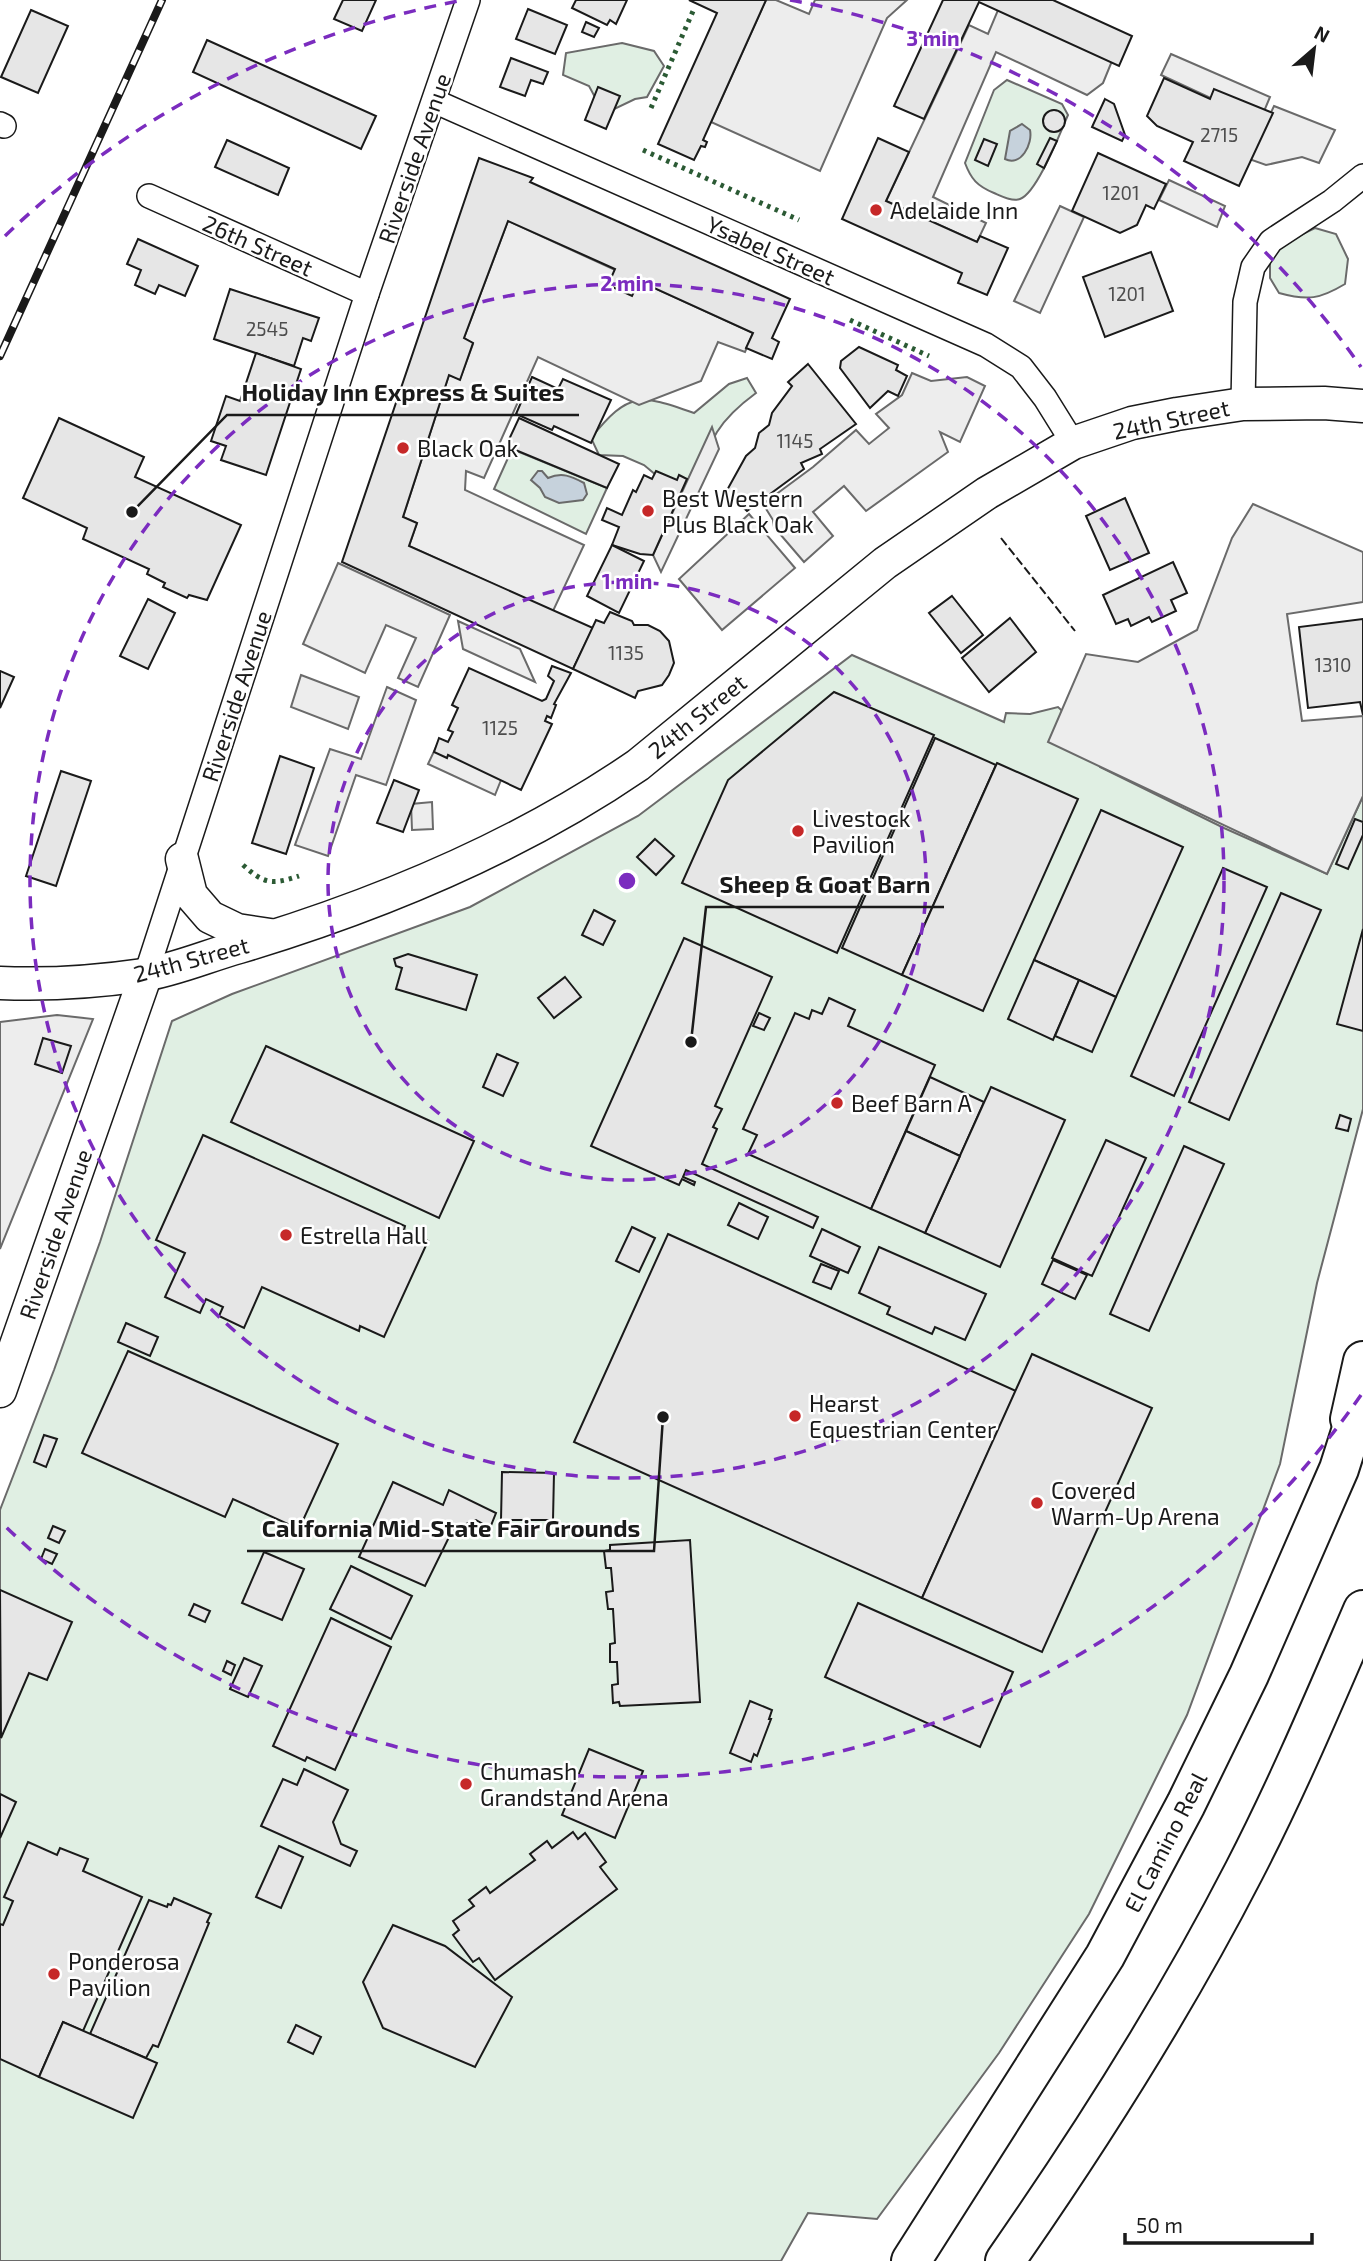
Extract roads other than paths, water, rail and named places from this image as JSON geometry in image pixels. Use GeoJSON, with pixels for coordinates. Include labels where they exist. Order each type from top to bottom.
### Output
{"type":"FeatureCollection","features":[{"type":"Feature","properties":{"kind":"highway"},"geometry":{"type":"LineString","coordinates":[[1339,1469],[1363,1361]]}},
{"type":"Feature","properties":{"kind":"highway","name":"El Camino Real"},"geometry":{"type":"LineString","coordinates":[[911,2261],[1105,1956],[1186,1804],[1243,1686],[1339,1469],[1363,1394]]}},
{"type":"Feature","properties":{"kind":"highway"},"geometry":{"type":"LineString","coordinates":[[1005,2261],[1059,2184],[1148,2043],[1244,1871],[1307,1739],[1363,1610]]}},
{"type":"Feature","properties":{"kind":"main road","name":"24th Street"},"geometry":{"type":"LineString","coordinates":[[0,983],[75,984],[146,974],[346,913],[480,856],[596,793],[650,755],[885,562],[987,493],[1073,443],[1132,423],[1243,404],[1324,403],[1363,406]]}},
{"type":"Feature","properties":{"kind":"main road"},"geometry":{"type":"LineString","coordinates":[[182,859],[191,895],[210,917],[237,930],[275,936]]}},
{"type":"Feature","properties":{"kind":"main road","name":"Riverside Avenue"},"geometry":{"type":"LineString","coordinates":[[0,1391],[146,974]]}},
{"type":"Feature","properties":{"kind":"street","name":"Riverside Avenue"},"geometry":{"type":"LineString","coordinates":[[146,974],[367,294],[468,0]]}},
{"type":"Feature","properties":{"kind":"street","name":"Ysabel Street"},"geometry":{"type":"LineString","coordinates":[[434,101],[986,345],[1021,367],[1045,398],[1073,443]]}},
{"type":"Feature","properties":{"kind":"street"},"geometry":{"type":"LineString","coordinates":[[1243,404],[1245,302],[1253,267],[1271,241],[1332,201],[1363,176]]}},
{"type":"Feature","properties":{"kind":"street","name":"26th Street"},"geometry":{"type":"LineString","coordinates":[[149,196],[367,294]]}},
{"type":"Feature","properties":{"kind":"railway"},"geometry":{"type":"LineString","coordinates":[[0,356],[162,0]]}},
{"type":"Feature","properties":{"kind":"place","name":"Adelaide Inn"},"geometry":{"type":"Point","coordinates":[876,210]}},
{"type":"Feature","properties":{"kind":"place","name":"Black Oak"},"geometry":{"type":"Point","coordinates":[403,448]}},
{"type":"Feature","properties":{"kind":"place","name":"Best Western Plus Black Oak"},"geometry":{"type":"Point","coordinates":[648,511]}},
{"type":"Feature","properties":{"kind":"place","name":"Holiday Inn Express & Suites"},"geometry":{"type":"Point","coordinates":[132,512]}},
{"type":"Feature","properties":{"kind":"place","name":"Livestock Pavilion"},"geometry":{"type":"Point","coordinates":[798,831]}},
{"type":"Feature","properties":{"kind":"place","name":"Sheep & Goat Barn"},"geometry":{"type":"Point","coordinates":[691,1042]}},
{"type":"Feature","properties":{"kind":"place","name":"Beef Barn A"},"geometry":{"type":"Point","coordinates":[837,1103]}},
{"type":"Feature","properties":{"kind":"place","name":"Estrella Hall"},"geometry":{"type":"Point","coordinates":[286,1235]}},
{"type":"Feature","properties":{"kind":"place","name":"Hearst Equestrian Center"},"geometry":{"type":"Point","coordinates":[795,1416]}},
{"type":"Feature","properties":{"kind":"place","name":"California Mid-State Fair Grounds"},"geometry":{"type":"Point","coordinates":[663,1417]}},
{"type":"Feature","properties":{"kind":"place","name":"Covered Warm-Up Arena"},"geometry":{"type":"Point","coordinates":[1037,1503]}},
{"type":"Feature","properties":{"kind":"place","name":"Chumash Grandstand Arena"},"geometry":{"type":"Point","coordinates":[466,1784]}},
{"type":"Feature","properties":{"kind":"place","name":"Ponderosa Pavilion"},"geometry":{"type":"Point","coordinates":[54,1974]}}]}
